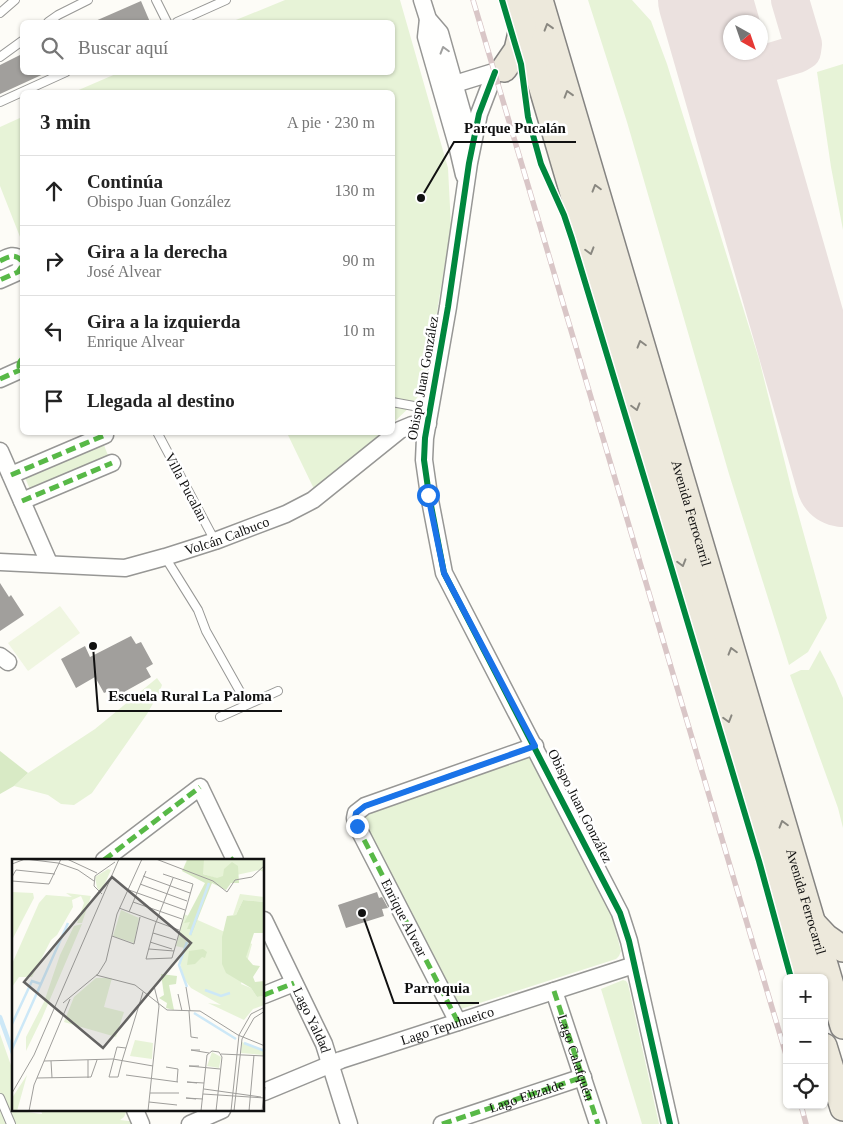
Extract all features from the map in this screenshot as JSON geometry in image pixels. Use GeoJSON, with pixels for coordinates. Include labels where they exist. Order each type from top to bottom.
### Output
{"type":"FeatureCollection","features":[{"type":"Feature","properties":{"kind":"main road","name":"Avenida Ferrocarril"},"geometry":{"type":"LineString","coordinates":[[516,0],[523,24],[545,57],[811,921],[822,933],[819,967]]}},
{"type":"Feature","properties":{"kind":"main road","name":"Avenida Ferrocarril"},"geometry":{"type":"LineString","coordinates":[[540,0],[545,57],[819,967],[843,1026]]}},
{"type":"Feature","properties":{"kind":"main road"},"geometry":{"type":"LineString","coordinates":[[500,70],[517,50],[523,24]]}},
{"type":"Feature","properties":{"kind":"main road"},"geometry":{"type":"LineString","coordinates":[[828,1059],[843,1108]]}},
{"type":"Feature","properties":{"kind":"street"},"geometry":{"type":"LineString","coordinates":[[422,0],[428,19],[440,33],[447,86],[545,57]]}},
{"type":"Feature","properties":{"kind":"street","name":"Obispo Juan González"},"geometry":{"type":"LineString","coordinates":[[500,70],[479,114],[471,148],[424,448],[428,495],[441,566],[619,909],[634,965],[670,1124]]}},
{"type":"Feature","properties":{"kind":"street","name":"Obispo Juan González"},"geometry":{"type":"LineString","coordinates":[[447,86],[470,137],[471,148]]}},
{"type":"Feature","properties":{"kind":"street","name":"Obispo Juan González"},"geometry":{"type":"LineString","coordinates":[[447,86],[466,187]]}},
{"type":"Feature","properties":{"kind":"street"},"geometry":{"type":"LineString","coordinates":[[0,260],[13,255],[20,259]]}},
{"type":"Feature","properties":{"kind":"street"},"geometry":{"type":"LineString","coordinates":[[0,280],[18,272],[20,269]]}},
{"type":"Feature","properties":{"kind":"street"},"geometry":{"type":"LineString","coordinates":[[0,379],[20,369]]}},
{"type":"Feature","properties":{"kind":"street","name":"Volcán Calbuco"},"geometry":{"type":"LineString","coordinates":[[395,434],[429,417]]}},
{"type":"Feature","properties":{"kind":"street"},"geometry":{"type":"LineString","coordinates":[[10,475],[105,435]]}},
{"type":"Feature","properties":{"kind":"street","name":"Volcán Calbuco"},"geometry":{"type":"LineString","coordinates":[[0,562],[125,568],[215,541],[286,514],[313,500],[394,435]]}},
{"type":"Feature","properties":{"kind":"street"},"geometry":{"type":"LineString","coordinates":[[0,451],[49,564]]}},
{"type":"Feature","properties":{"kind":"street"},"geometry":{"type":"LineString","coordinates":[[22,502],[112,462]]}},
{"type":"Feature","properties":{"kind":"street","name":"Enrique Alvear"},"geometry":{"type":"LineString","coordinates":[[458,1022],[357,826],[356,813],[365,806],[535,746]]}},
{"type":"Feature","properties":{"kind":"street"},"geometry":{"type":"LineString","coordinates":[[105,859],[200,787],[234,859]]}},
{"type":"Feature","properties":{"kind":"street","name":"Lago Yaldad"},"geometry":{"type":"LineString","coordinates":[[265,922],[324,1044],[349,1124]]}},
{"type":"Feature","properties":{"kind":"street","name":"Lago Tepuhueico"},"geometry":{"type":"LineString","coordinates":[[265,1092],[330,1064],[634,965]]}},
{"type":"Feature","properties":{"kind":"street"},"geometry":{"type":"LineString","coordinates":[[265,995],[294,982]]}},
{"type":"Feature","properties":{"kind":"street","name":"Lago Calafquén"},"geometry":{"type":"LineString","coordinates":[[554,991],[598,1124]]}},
{"type":"Feature","properties":{"kind":"street","name":"Lago Elizalde"},"geometry":{"type":"LineString","coordinates":[[442,1124],[583,1077]]}},
{"type":"Feature","properties":{"kind":"street"},"geometry":{"type":"LineString","coordinates":[[136,1112],[141,1124]]}},
{"type":"Feature","properties":{"kind":"street"},"geometry":{"type":"LineString","coordinates":[[190,1124],[217,1112]]}},
{"type":"Feature","properties":{"kind":"lane"},"geometry":{"type":"LineString","coordinates":[[0,13],[16,0]]}},
{"type":"Feature","properties":{"kind":"lane"},"geometry":{"type":"LineString","coordinates":[[51,20],[88,0]]}},
{"type":"Feature","properties":{"kind":"lane"},"geometry":{"type":"LineString","coordinates":[[156,0],[166,20]]}},
{"type":"Feature","properties":{"kind":"lane"},"geometry":{"type":"LineString","coordinates":[[181,20],[226,0]]}},
{"type":"Feature","properties":{"kind":"lane"},"geometry":{"type":"LineString","coordinates":[[0,57],[20,42]]}},
{"type":"Feature","properties":{"kind":"lane"},"geometry":{"type":"LineString","coordinates":[[26,90],[59,75]]}},
{"type":"Feature","properties":{"kind":"lane"},"geometry":{"type":"LineString","coordinates":[[0,102],[20,93]]}},
{"type":"Feature","properties":{"kind":"lane"},"geometry":{"type":"LineString","coordinates":[[395,403],[429,417]]}},
{"type":"Feature","properties":{"kind":"lane","name":"Villa Pucalan"},"geometry":{"type":"LineString","coordinates":[[159,435],[215,541]]}},
{"type":"Feature","properties":{"kind":"lane"},"geometry":{"type":"LineString","coordinates":[[165,557],[198,610],[206,630],[247,704]]}},
{"type":"Feature","properties":{"kind":"lane"},"geometry":{"type":"LineString","coordinates":[[220,717],[278,690]]}},
{"type":"Feature","properties":{"kind":"lane"},"geometry":{"type":"LineString","coordinates":[[0,1098],[11,1124]]}},
{"type":"Feature","properties":{"kind":"green space"},"geometry":{"type":"Polygon","coordinates":[[[285,0],[400,0],[448,168],[451,227],[425,384],[414,403],[395,421],[395,90],[79,90],[113,75],[395,75],[395,20],[236,20],[285,0]]]}},
{"type":"Feature","properties":{"kind":"green space"},"geometry":{"type":"Polygon","coordinates":[[[588,0],[632,0],[651,21],[667,64],[759,359],[793,495],[827,618],[808,652],[789,665],[729,474],[627,122],[588,0]]]}},
{"type":"Feature","properties":{"kind":"green space"},"geometry":{"type":"Polygon","coordinates":[[[843,64],[843,230],[831,167],[817,72],[843,64]]]}},
{"type":"Feature","properties":{"kind":"green space"},"geometry":{"type":"Polygon","coordinates":[[[20,118],[20,237],[0,186],[0,127],[20,118]]]}},
{"type":"Feature","properties":{"kind":"green space"},"geometry":{"type":"Polygon","coordinates":[[[288,435],[380,435],[354,457],[314,489],[288,435]]]}},
{"type":"Feature","properties":{"kind":"green space"},"geometry":{"type":"Polygon","coordinates":[[[102,440],[109,458],[31,492],[24,475],[102,440]]]}},
{"type":"Feature","properties":{"kind":"green space"},"geometry":{"type":"Polygon","coordinates":[[[60,606],[80,633],[28,671],[8,643],[60,606]]]}},
{"type":"Feature","properties":{"kind":"green space"},"geometry":{"type":"Polygon","coordinates":[[[820,650],[843,698],[843,828],[838,808],[790,675],[801,670],[809,670],[820,650]]]}},
{"type":"Feature","properties":{"kind":"green space"},"geometry":{"type":"Polygon","coordinates":[[[157,678],[162,685],[159,693],[147,714],[92,793],[74,805],[61,804],[48,795],[14,786],[28,773],[95,729],[157,678]]]}},
{"type":"Feature","properties":{"kind":"green space"},"geometry":{"type":"Polygon","coordinates":[[[0,751],[28,773],[14,786],[0,794],[0,751]]]}},
{"type":"Feature","properties":{"kind":"green space"},"geometry":{"type":"Polygon","coordinates":[[[531,755],[612,917],[621,951],[616,959],[458,1010],[454,1008],[361,815],[531,755]]]}},
{"type":"Feature","properties":{"kind":"green space"},"geometry":{"type":"Polygon","coordinates":[[[623,980],[628,984],[659,1124],[642,1124],[601,989],[623,980]]]}},
{"type":"Feature","properties":{"kind":"green space"},"geometry":{"type":"Polygon","coordinates":[[[0,1034],[12,1068],[12,1112],[42,1114],[42,1112],[126,1112],[120,1120],[138,1122],[138,1124],[0,1124],[0,1034]]]}},
{"type":"Feature","properties":{"kind":"building"},"geometry":{"type":"Polygon","coordinates":[[[141,1],[149,20],[98,20],[141,1]]]}},
{"type":"Feature","properties":{"kind":"building"},"geometry":{"type":"Polygon","coordinates":[[[20,55],[20,75],[41,75],[0,94],[0,65],[20,55]]]}},
{"type":"Feature","properties":{"kind":"building"},"geometry":{"type":"Polygon","coordinates":[[[0,583],[9,597],[11,595],[24,615],[0,631],[0,583]]]}},
{"type":"Feature","properties":{"kind":"building"},"geometry":{"type":"Polygon","coordinates":[[[131,636],[136,644],[141,642],[153,664],[146,668],[151,677],[115,697],[111,690],[104,693],[95,677],[76,688],[61,659],[85,646],[90,657],[131,636]]]}},
{"type":"Feature","properties":{"kind":"building"},"geometry":{"type":"Polygon","coordinates":[[[377,892],[379,898],[382,897],[388,908],[382,909],[384,916],[346,928],[338,905],[377,892]]]}},
{"type":"Feature","properties":{"kind":"waterway"},"geometry":{"type":"LineString","coordinates":[[0,1017],[12,1050]]}},
{"type":"Feature","properties":{"kind":"taxiway"},"geometry":{"type":"LineString","coordinates":[[727,75],[802,51],[803,44],[790,0]]}},
{"type":"Feature","properties":{"kind":"runway"},"geometry":{"type":"LineString","coordinates":[[705,0],[843,480]]}},
{"type":"Feature","properties":{"kind":"railway"},"geometry":{"type":"LineString","coordinates":[[473,0],[783,1045]]}},
{"type":"Feature","properties":{"kind":"railway"},"geometry":{"type":"LineString","coordinates":[[802,1109],[806,1124]]}},
{"type":"Feature","properties":{"kind":"marked path"},"geometry":{"type":"LineString","coordinates":[[0,261],[11,256],[20,259]]}},
{"type":"Feature","properties":{"kind":"marked path"},"geometry":{"type":"LineString","coordinates":[[0,280],[18,272],[20,269]]}},
{"type":"Feature","properties":{"kind":"marked path"},"geometry":{"type":"LineString","coordinates":[[20,362],[20,370]]}},
{"type":"Feature","properties":{"kind":"marked path"},"geometry":{"type":"LineString","coordinates":[[0,379],[20,370]]}},
{"type":"Feature","properties":{"kind":"marked path"},"geometry":{"type":"LineString","coordinates":[[11,475],[105,435]]}},
{"type":"Feature","properties":{"kind":"marked path"},"geometry":{"type":"LineString","coordinates":[[22,501],[112,463]]}},
{"type":"Feature","properties":{"kind":"marked path"},"geometry":{"type":"LineString","coordinates":[[458,1022],[357,826],[356,813],[365,806],[535,746]]}},
{"type":"Feature","properties":{"kind":"marked path"},"geometry":{"type":"LineString","coordinates":[[105,859],[200,787]]}},
{"type":"Feature","properties":{"kind":"marked path"},"geometry":{"type":"LineString","coordinates":[[265,995],[294,983]]}},
{"type":"Feature","properties":{"kind":"marked path"},"geometry":{"type":"LineString","coordinates":[[554,991],[598,1124]]}},
{"type":"Feature","properties":{"kind":"marked path"},"geometry":{"type":"LineString","coordinates":[[442,1124],[583,1077]]}},
{"type":"Feature","properties":{"kind":"cycle path"},"geometry":{"type":"LineString","coordinates":[[502,0],[521,64],[528,117],[541,164],[564,215],[572,239],[759,861],[790,974]]}},
{"type":"Feature","properties":{"kind":"cycle path"},"geometry":{"type":"LineString","coordinates":[[495,72],[479,114],[469,163],[448,307],[425,438],[424,460],[429,495],[444,573],[620,913],[629,941],[670,1124]]}},
{"type":"Feature","properties":{"kind":"place","name":"Parque Pucalán"},"geometry":{"type":"Point","coordinates":[421,198]}},
{"type":"Feature","properties":{"kind":"place","name":"Escuela Rural La Paloma"},"geometry":{"type":"Point","coordinates":[93,646]}},
{"type":"Feature","properties":{"kind":"place","name":"Parroquia"},"geometry":{"type":"Point","coordinates":[362,913]}},
{"type":"Feature","properties":{"kind":"route"},"geometry":{"type":"LineString","coordinates":[[357,826],[356,813],[365,806],[535,746],[441,566],[428,495]]}}]}
